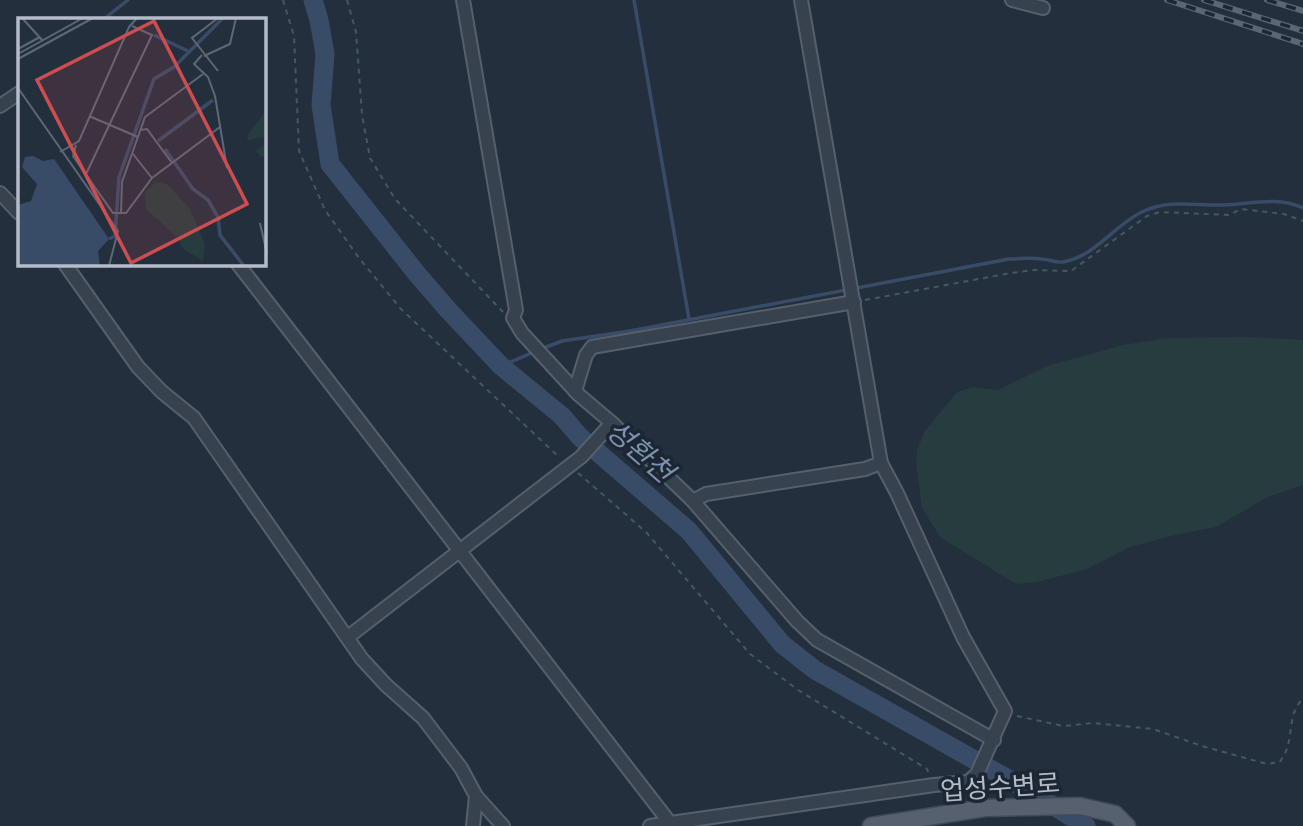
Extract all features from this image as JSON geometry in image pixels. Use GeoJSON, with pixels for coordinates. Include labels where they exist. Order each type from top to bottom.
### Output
{"type":"FeatureCollection","features":[{"type":"Feature","properties":{"kind":"main road","name":"업성수변로"},"geometry":{"type":"LineString","coordinates":[[871,826],[985,807],[1080,806],[1115,814],[1127,826]]}},
{"type":"Feature","properties":{"kind":"lane"},"geometry":{"type":"LineString","coordinates":[[463,0],[516,310],[513,318],[522,333],[575,391],[693,500],[780,603],[817,640],[994,740]]}},
{"type":"Feature","properties":{"kind":"lane"},"geometry":{"type":"LineString","coordinates":[[650,826],[968,782],[977,774],[1005,711],[962,637],[881,463],[801,0]]}},
{"type":"Feature","properties":{"kind":"lane"},"geometry":{"type":"LineString","coordinates":[[1012,0],[1043,8]]}},
{"type":"Feature","properties":{"kind":"lane"},"geometry":{"type":"LineString","coordinates":[[0,106],[18,94]]}},
{"type":"Feature","properties":{"kind":"lane"},"geometry":{"type":"LineString","coordinates":[[0,193],[18,212]]}},
{"type":"Feature","properties":{"kind":"lane"},"geometry":{"type":"LineString","coordinates":[[66,266],[138,367],[162,392],[194,418],[362,659],[376,676],[423,718],[461,768],[476,796],[503,826]]}},
{"type":"Feature","properties":{"kind":"lane"},"geometry":{"type":"LineString","coordinates":[[240,266],[670,823]]}},
{"type":"Feature","properties":{"kind":"lane"},"geometry":{"type":"LineString","coordinates":[[575,391],[586,355],[592,347],[853,299]]}},
{"type":"Feature","properties":{"kind":"lane"},"geometry":{"type":"LineString","coordinates":[[348,637],[569,467],[612,423]]}},
{"type":"Feature","properties":{"kind":"lane"},"geometry":{"type":"LineString","coordinates":[[693,500],[706,494],[865,469],[881,463]]}},
{"type":"Feature","properties":{"kind":"lane"},"geometry":{"type":"LineString","coordinates":[[473,826],[476,796]]}},
{"type":"Feature","properties":{"kind":"path"},"geometry":{"type":"LineString","coordinates":[[283,0],[294,36],[299,151],[325,210],[401,309],[569,467],[646,531],[750,654],[798,691],[927,769],[934,785]]}},
{"type":"Feature","properties":{"kind":"path"},"geometry":{"type":"LineString","coordinates":[[347,0],[356,32],[362,115],[370,158],[395,198],[501,310],[513,318]]}},
{"type":"Feature","properties":{"kind":"path"},"geometry":{"type":"LineString","coordinates":[[853,299],[1034,270],[1071,271],[1147,216],[1160,212],[1229,215],[1241,209],[1284,214],[1303,220]]}},
{"type":"Feature","properties":{"kind":"path"},"geometry":{"type":"LineString","coordinates":[[1005,711],[1063,726],[1092,723],[1153,729],[1267,764],[1280,762],[1288,748],[1292,722],[1298,703],[1303,699]]}},
{"type":"Feature","properties":{"kind":"green space"},"geometry":{"type":"Polygon","coordinates":[[[1247,337],[1303,340],[1303,485],[1268,497],[1216,527],[1130,547],[1087,569],[1037,582],[1016,584],[940,537],[922,507],[916,463],[917,450],[925,431],[956,393],[972,387],[998,390],[1047,366],[1123,345],[1166,338],[1247,337]]]}},
{"type":"Feature","properties":{"kind":"waterway"},"geometry":{"type":"LineString","coordinates":[[105,18],[128,0]]}},
{"type":"Feature","properties":{"kind":"waterway","name":"성환천"},"geometry":{"type":"LineString","coordinates":[[313,0],[325,54],[321,105],[330,164],[450,312],[501,366],[562,416],[580,437],[689,531],[782,644],[815,670],[1026,789],[1086,826]]}},
{"type":"Feature","properties":{"kind":"waterway"},"geometry":{"type":"LineString","coordinates":[[634,0],[689,319]]}},
{"type":"Feature","properties":{"kind":"waterway"},"geometry":{"type":"LineString","coordinates":[[541,349],[562,341],[630,331],[1009,259],[1033,258],[1063,262],[1085,254],[1134,216],[1164,205],[1283,202],[1303,208]]}},
{"type":"Feature","properties":{"kind":"waterway"},"geometry":{"type":"LineString","coordinates":[[501,366],[534,352]]}},
{"type":"Feature","properties":{"kind":"railway"},"geometry":{"type":"LineString","coordinates":[[1167,0],[1303,44]]}},
{"type":"Feature","properties":{"kind":"railway"},"geometry":{"type":"LineString","coordinates":[[1204,0],[1303,31]]}},
{"type":"Feature","properties":{"kind":"railway"},"geometry":{"type":"LineString","coordinates":[[1267,0],[1303,11]]}}]}
